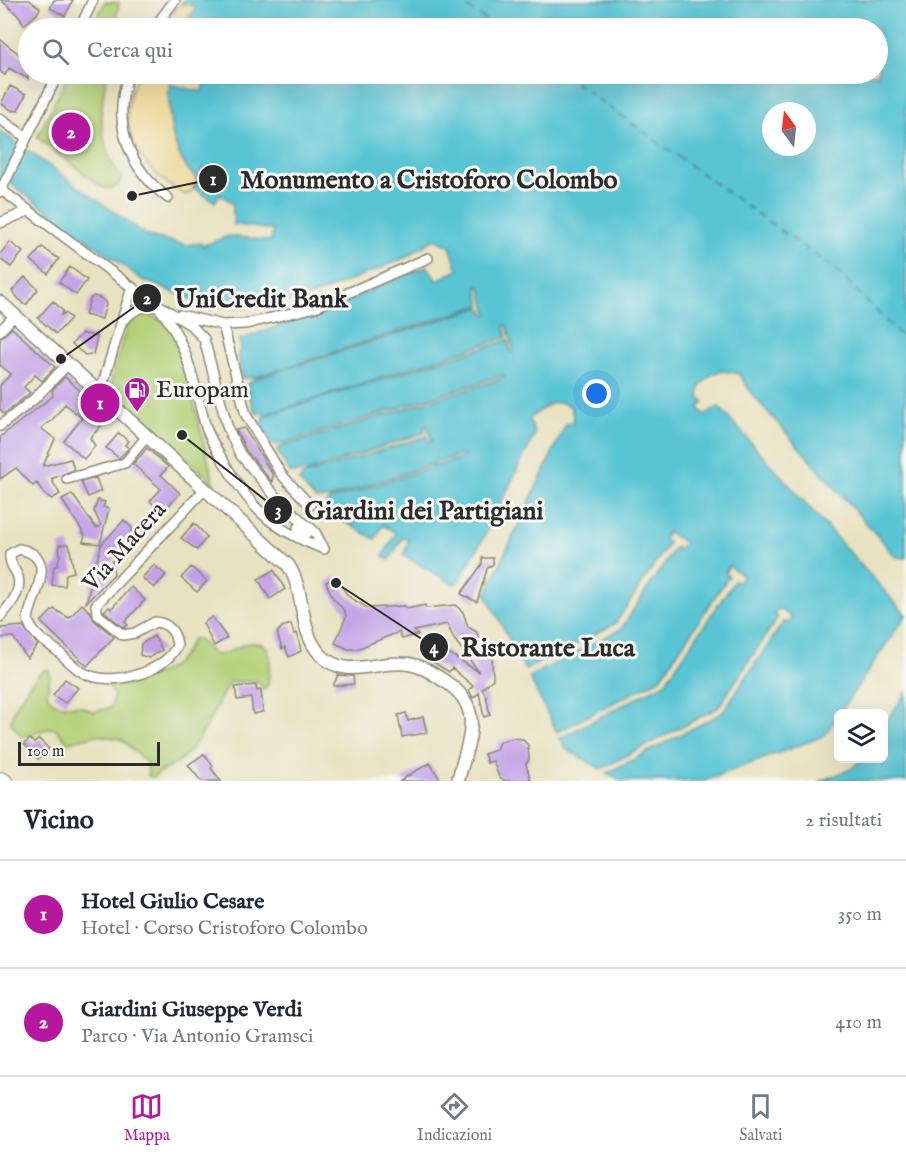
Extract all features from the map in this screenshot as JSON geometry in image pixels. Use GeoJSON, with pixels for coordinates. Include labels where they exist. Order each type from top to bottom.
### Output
{"type":"FeatureCollection","features":[{"type":"Feature","properties":{"kind":"main road"},"geometry":{"type":"LineString","coordinates":[[0,302],[288,565],[295,575],[312,641],[320,655],[333,664],[356,669],[408,664],[432,674],[455,688],[466,700],[471,713],[471,732],[458,781]]}},
{"type":"Feature","properties":{"kind":"main road"},"geometry":{"type":"LineString","coordinates":[[0,779],[5,781]]}},
{"type":"Feature","properties":{"kind":"street"},"geometry":{"type":"LineString","coordinates":[[85,18],[95,0]]}},
{"type":"Feature","properties":{"kind":"street"},"geometry":{"type":"LineString","coordinates":[[162,18],[175,0]]}},
{"type":"Feature","properties":{"kind":"street"},"geometry":{"type":"LineString","coordinates":[[53,84],[1,188],[28,211],[158,307],[172,323],[185,346],[206,428],[233,481],[252,505],[278,528],[301,532],[240,454],[228,429],[204,339],[192,326],[158,307],[136,309],[122,321]]}},
{"type":"Feature","properties":{"kind":"street"},"geometry":{"type":"LineString","coordinates":[[126,84],[120,108],[125,142],[140,168],[168,198]]}},
{"type":"Feature","properties":{"kind":"street"},"geometry":{"type":"LineString","coordinates":[[0,119],[24,141]]}},
{"type":"Feature","properties":{"kind":"street"},"geometry":{"type":"LineString","coordinates":[[0,223],[28,211]]}},
{"type":"Feature","properties":{"kind":"street"},"geometry":{"type":"LineString","coordinates":[[174,314],[223,325],[246,324],[316,307],[428,258]]}},
{"type":"Feature","properties":{"kind":"street"},"geometry":{"type":"LineString","coordinates":[[100,393],[132,287]]}},
{"type":"Feature","properties":{"kind":"street"},"geometry":{"type":"LineString","coordinates":[[0,331],[15,315]]}},
{"type":"Feature","properties":{"kind":"street"},"geometry":{"type":"LineString","coordinates":[[223,325],[246,415],[281,474],[310,505]]}},
{"type":"Feature","properties":{"kind":"street"},"geometry":{"type":"LineString","coordinates":[[0,426],[15,416],[68,364]]}},
{"type":"Feature","properties":{"kind":"street"},"geometry":{"type":"LineString","coordinates":[[67,479],[125,463],[147,436]]}},
{"type":"Feature","properties":{"kind":"street","name":"Via Macera"},"geometry":{"type":"LineString","coordinates":[[0,616],[11,604],[18,589],[18,576],[9,561],[10,554],[19,549],[26,550],[37,558],[42,574],[41,587],[28,619],[38,637],[80,670],[93,676],[135,676],[159,665],[177,646],[176,637],[166,625],[155,622],[135,633],[123,635],[98,615],[96,604],[204,489]]}},
{"type":"Feature","properties":{"kind":"green space"},"geometry":{"type":"Polygon","coordinates":[[[105,2],[119,3],[116,18],[97,18],[105,2]]]}},
{"type":"Feature","properties":{"kind":"green space"},"geometry":{"type":"Polygon","coordinates":[[[64,84],[105,84],[102,104],[103,132],[112,163],[122,177],[119,183],[110,189],[103,188],[37,137],[64,84]]]}},
{"type":"Feature","properties":{"kind":"green space"},"geometry":{"type":"Polygon","coordinates":[[[136,315],[150,315],[175,328],[214,484],[110,386],[126,328],[136,315]]]}},
{"type":"Feature","properties":{"kind":"green space"},"geometry":{"type":"Polygon","coordinates":[[[193,639],[198,639],[214,655],[224,654],[245,644],[263,644],[270,655],[268,684],[264,690],[258,681],[229,682],[202,733],[189,751],[178,763],[153,777],[148,776],[147,763],[121,739],[97,735],[68,742],[56,729],[50,728],[22,737],[11,723],[15,709],[25,692],[37,677],[48,669],[50,675],[47,693],[53,702],[80,706],[94,712],[111,707],[114,695],[108,685],[137,681],[164,671],[180,659],[193,639]]]}},
{"type":"Feature","properties":{"kind":"sand"},"geometry":{"type":"Polygon","coordinates":[[[184,0],[182,3],[196,6],[189,18],[168,18],[184,0]]]}},
{"type":"Feature","properties":{"kind":"sand"},"geometry":{"type":"Polygon","coordinates":[[[135,84],[170,84],[170,116],[175,144],[180,157],[197,179],[191,192],[185,195],[154,172],[134,144],[127,111],[135,84]]]}},
{"type":"Feature","properties":{"kind":"water"},"geometry":{"type":"Polygon","coordinates":[[[185,0],[906,0],[906,558],[896,557],[752,394],[739,374],[727,371],[716,373],[700,387],[699,398],[704,401],[699,408],[704,415],[719,407],[906,615],[842,709],[834,709],[834,721],[824,736],[704,781],[621,781],[607,773],[722,713],[784,621],[788,624],[792,618],[779,608],[774,614],[778,617],[718,708],[601,769],[566,749],[560,738],[665,683],[735,580],[739,582],[743,576],[729,566],[725,573],[729,576],[660,679],[557,732],[529,677],[621,629],[675,547],[679,550],[684,543],[668,532],[663,539],[669,543],[615,624],[525,670],[486,594],[566,424],[574,421],[571,407],[565,404],[560,402],[549,405],[529,419],[535,434],[483,539],[457,583],[453,584],[403,555],[409,541],[403,537],[389,560],[383,556],[396,533],[383,525],[375,539],[334,516],[325,505],[330,500],[464,457],[463,454],[327,499],[315,499],[299,481],[304,475],[427,436],[429,442],[432,441],[427,425],[424,426],[426,432],[307,472],[290,473],[277,450],[281,447],[504,378],[504,375],[282,444],[271,444],[261,423],[265,420],[264,416],[508,340],[511,352],[514,351],[507,325],[504,326],[507,337],[264,415],[262,412],[256,414],[246,385],[255,379],[481,307],[486,315],[488,314],[480,286],[477,286],[481,305],[255,377],[242,378],[238,353],[241,349],[239,340],[332,307],[427,266],[437,280],[458,270],[450,246],[434,239],[405,258],[314,295],[283,303],[247,307],[198,302],[143,280],[0,176],[0,131],[148,236],[186,245],[201,243],[202,246],[229,236],[271,241],[273,230],[233,224],[233,204],[220,194],[215,202],[194,188],[204,172],[214,169],[219,192],[217,172],[223,166],[217,164],[202,169],[197,179],[188,169],[173,135],[169,84],[202,92],[204,84],[888,84],[888,18],[189,18],[196,6],[181,4],[185,0]]]}},
{"type":"Feature","properties":{"kind":"water"},"geometry":{"type":"Polygon","coordinates":[[[906,692],[906,781],[820,781],[851,769],[858,763],[888,763],[888,720],[906,692]]]}},
{"type":"Feature","properties":{"kind":"building"},"geometry":{"type":"Polygon","coordinates":[[[1,0],[29,0],[40,8],[32,18],[20,17],[1,0]]]}},
{"type":"Feature","properties":{"kind":"building"},"geometry":{"type":"Polygon","coordinates":[[[54,0],[73,0],[65,16],[50,8],[54,0]]]}},
{"type":"Feature","properties":{"kind":"building"},"geometry":{"type":"Polygon","coordinates":[[[0,39],[18,53],[18,73],[9,68],[5,75],[0,71],[0,39]]]}},
{"type":"Feature","properties":{"kind":"building"},"geometry":{"type":"Polygon","coordinates":[[[10,86],[26,94],[18,110],[13,111],[1,104],[10,86]]]}},
{"type":"Feature","properties":{"kind":"building"},"geometry":{"type":"Polygon","coordinates":[[[10,242],[23,252],[11,267],[0,259],[0,254],[10,242]]]}},
{"type":"Feature","properties":{"kind":"building"},"geometry":{"type":"Polygon","coordinates":[[[42,247],[59,259],[48,274],[31,260],[42,247]]]}},
{"type":"Feature","properties":{"kind":"building"},"geometry":{"type":"Polygon","coordinates":[[[70,267],[87,280],[76,295],[59,282],[70,267]]]}},
{"type":"Feature","properties":{"kind":"building"},"geometry":{"type":"Polygon","coordinates":[[[25,277],[38,289],[27,304],[23,304],[12,291],[25,277]]]}},
{"type":"Feature","properties":{"kind":"building"},"geometry":{"type":"Polygon","coordinates":[[[94,296],[103,299],[106,304],[102,319],[85,315],[90,299],[94,296]]]}},
{"type":"Feature","properties":{"kind":"building"},"geometry":{"type":"Polygon","coordinates":[[[53,301],[63,311],[61,315],[65,313],[71,318],[56,334],[38,318],[53,301]]]}},
{"type":"Feature","properties":{"kind":"building"},"geometry":{"type":"Polygon","coordinates":[[[12,328],[55,367],[42,381],[35,375],[24,387],[30,393],[4,414],[0,409],[0,385],[11,374],[0,365],[0,338],[12,328]]]}},
{"type":"Feature","properties":{"kind":"building"},"geometry":{"type":"Polygon","coordinates":[[[82,333],[97,337],[93,354],[85,355],[72,344],[82,333]]]}},
{"type":"Feature","properties":{"kind":"building"},"geometry":{"type":"Polygon","coordinates":[[[65,377],[109,417],[90,438],[95,446],[84,459],[64,441],[82,418],[65,404],[52,420],[41,428],[55,439],[43,466],[71,459],[74,470],[51,479],[60,494],[52,499],[44,494],[37,483],[33,486],[16,468],[0,479],[0,437],[53,396],[52,390],[65,377]]]}},
{"type":"Feature","properties":{"kind":"building"},"geometry":{"type":"Polygon","coordinates":[[[244,428],[273,475],[272,482],[246,450],[236,430],[244,428]]]}},
{"type":"Feature","properties":{"kind":"building"},"geometry":{"type":"Polygon","coordinates":[[[119,433],[128,441],[125,445],[129,448],[119,458],[106,448],[119,433]]]}},
{"type":"Feature","properties":{"kind":"building"},"geometry":{"type":"Polygon","coordinates":[[[147,448],[168,467],[161,475],[180,493],[164,511],[162,509],[160,511],[150,501],[161,489],[133,464],[147,448]]]}},
{"type":"Feature","properties":{"kind":"building"},"geometry":{"type":"Polygon","coordinates":[[[96,478],[101,491],[88,497],[81,482],[96,478]]]}},
{"type":"Feature","properties":{"kind":"building"},"geometry":{"type":"Polygon","coordinates":[[[72,494],[96,528],[101,526],[94,511],[98,500],[105,502],[103,507],[109,509],[100,544],[83,542],[85,535],[62,500],[72,494]]]}},
{"type":"Feature","properties":{"kind":"building"},"geometry":{"type":"Polygon","coordinates":[[[124,520],[133,529],[129,534],[133,538],[112,561],[114,574],[86,603],[101,545],[124,520]]]}},
{"type":"Feature","properties":{"kind":"building"},"geometry":{"type":"Polygon","coordinates":[[[194,523],[207,537],[197,550],[181,538],[194,523]]]}},
{"type":"Feature","properties":{"kind":"building"},"geometry":{"type":"Polygon","coordinates":[[[69,544],[74,572],[66,574],[65,586],[52,585],[54,566],[57,566],[60,555],[59,545],[69,544]]]}},
{"type":"Feature","properties":{"kind":"building"},"geometry":{"type":"Polygon","coordinates":[[[482,558],[493,558],[493,564],[487,569],[477,602],[461,594],[482,564],[482,558]]]}},
{"type":"Feature","properties":{"kind":"building"},"geometry":{"type":"Polygon","coordinates":[[[154,565],[166,575],[154,588],[142,578],[154,565]]]}},
{"type":"Feature","properties":{"kind":"building"},"geometry":{"type":"Polygon","coordinates":[[[191,567],[207,581],[197,592],[181,578],[191,567]]]}},
{"type":"Feature","properties":{"kind":"building"},"geometry":{"type":"Polygon","coordinates":[[[274,570],[285,589],[270,599],[258,579],[274,570]]]}},
{"type":"Feature","properties":{"kind":"building"},"geometry":{"type":"Polygon","coordinates":[[[335,577],[348,596],[367,608],[405,606],[407,609],[425,605],[426,608],[455,605],[463,612],[468,627],[477,632],[480,642],[486,645],[492,659],[493,679],[482,689],[490,715],[484,717],[479,693],[473,698],[469,690],[473,686],[452,668],[449,672],[425,657],[434,644],[479,672],[454,639],[447,624],[414,631],[418,634],[402,639],[399,632],[357,649],[348,649],[335,643],[346,617],[345,611],[333,598],[326,582],[335,577]]]}},
{"type":"Feature","properties":{"kind":"building"},"geometry":{"type":"Polygon","coordinates":[[[131,587],[145,600],[125,622],[128,625],[124,628],[104,611],[109,607],[111,609],[131,587]]]}},
{"type":"Feature","properties":{"kind":"building"},"geometry":{"type":"Polygon","coordinates":[[[82,604],[94,620],[114,637],[87,666],[41,622],[54,609],[69,618],[82,604]]]}},
{"type":"Feature","properties":{"kind":"building"},"geometry":{"type":"Polygon","coordinates":[[[212,617],[227,638],[214,646],[203,623],[212,617]]]}},
{"type":"Feature","properties":{"kind":"building"},"geometry":{"type":"Polygon","coordinates":[[[291,624],[294,634],[297,633],[301,651],[289,657],[285,647],[282,649],[277,633],[282,627],[291,624]]]}},
{"type":"Feature","properties":{"kind":"building"},"geometry":{"type":"Polygon","coordinates":[[[23,626],[38,645],[27,658],[13,637],[0,638],[1,628],[23,626]]]}},
{"type":"Feature","properties":{"kind":"building"},"geometry":{"type":"Polygon","coordinates":[[[154,636],[162,650],[149,658],[140,655],[141,644],[154,636]]]}},
{"type":"Feature","properties":{"kind":"building"},"geometry":{"type":"Polygon","coordinates":[[[338,675],[353,676],[354,684],[333,686],[338,675]]]}},
{"type":"Feature","properties":{"kind":"building"},"geometry":{"type":"Polygon","coordinates":[[[65,679],[78,688],[65,703],[53,695],[65,679]]]}},
{"type":"Feature","properties":{"kind":"building"},"geometry":{"type":"Polygon","coordinates":[[[256,685],[257,691],[261,690],[263,712],[253,714],[251,698],[237,700],[235,687],[256,685]]]}},
{"type":"Feature","properties":{"kind":"building"},"geometry":{"type":"Polygon","coordinates":[[[406,713],[408,721],[423,717],[427,733],[402,737],[398,715],[406,713]]]}},
{"type":"Feature","properties":{"kind":"building"},"geometry":{"type":"Polygon","coordinates":[[[514,738],[522,739],[528,745],[529,759],[526,764],[531,781],[505,781],[499,777],[493,761],[487,763],[484,754],[496,750],[499,742],[514,738]]]}},
{"type":"Feature","properties":{"kind":"building"},"geometry":{"type":"Polygon","coordinates":[[[30,739],[34,743],[39,739],[49,749],[38,759],[24,744],[30,739]]]}},
{"type":"Feature","properties":{"kind":"building"},"geometry":{"type":"Polygon","coordinates":[[[204,754],[221,781],[201,781],[188,765],[204,754]]]}},
{"type":"Feature","properties":{"kind":"building"},"geometry":{"type":"Polygon","coordinates":[[[430,763],[441,781],[400,781],[414,772],[430,763]]]}},
{"type":"Feature","properties":{"kind":"ferry route"},"geometry":{"type":"LineString","coordinates":[[456,0],[483,18]]}},
{"type":"Feature","properties":{"kind":"ferry route"},"geometry":{"type":"LineString","coordinates":[[577,84],[837,271],[906,341]]}},
{"type":"Feature","properties":{"kind":"place","name":"Giardini Giuseppe Verdi"},"geometry":{"type":"Point","coordinates":[71,132]}},
{"type":"Feature","properties":{"kind":"place","name":"Monumento a Cristoforo Colombo"},"geometry":{"type":"Point","coordinates":[132,196]}},
{"type":"Feature","properties":{"kind":"place","name":"UniCredit Bank"},"geometry":{"type":"Point","coordinates":[61,359]}},
{"type":"Feature","properties":{"kind":"place","name":"Hotel Giulio Cesare"},"geometry":{"type":"Point","coordinates":[100,403]}},
{"type":"Feature","properties":{"kind":"place","name":"Europam"},"geometry":{"type":"Point","coordinates":[137,413]}},
{"type":"Feature","properties":{"kind":"place","name":"Giardini dei Partigiani"},"geometry":{"type":"Point","coordinates":[182,435]}},
{"type":"Feature","properties":{"kind":"place","name":"Ristorante Luca"},"geometry":{"type":"Point","coordinates":[336,583]}}]}
